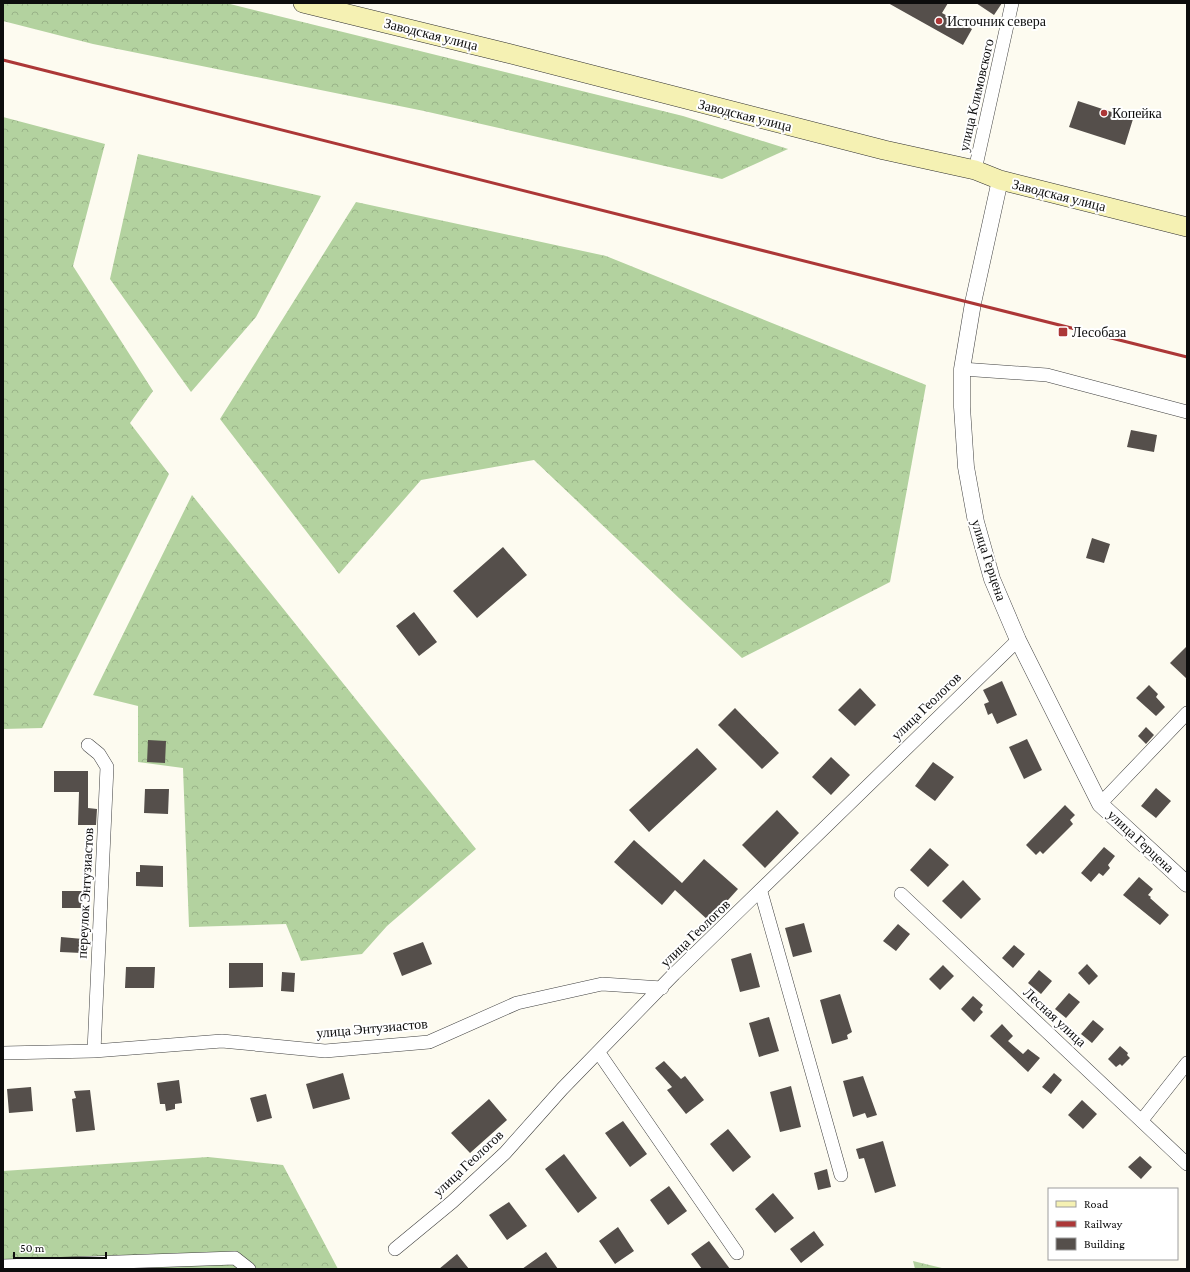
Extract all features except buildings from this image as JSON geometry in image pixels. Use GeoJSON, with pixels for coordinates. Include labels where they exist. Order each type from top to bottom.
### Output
{"type":"FeatureCollection","features":[{"type":"Feature","properties":{"kind":"main road","name":"Заводская улица"},"geometry":{"type":"LineString","coordinates":[[303,3],[507,53],[876,148],[975,170],[1000,180],[1187,227]]}},
{"type":"Feature","properties":{"kind":"street","name":"улица Климовского"},"geometry":{"type":"LineString","coordinates":[[975,170],[1012,3]]}},
{"type":"Feature","properties":{"kind":"street","name":"улица Герцена"},"geometry":{"type":"LineString","coordinates":[[1000,180],[973,304],[962,369],[966,467],[976,522],[992,580],[1018,640],[1100,804],[1187,884]]}},
{"type":"Feature","properties":{"kind":"street"},"geometry":{"type":"LineString","coordinates":[[962,369],[1047,375],[1187,412]]}},
{"type":"Feature","properties":{"kind":"street","name":"улица Геологов"},"geometry":{"type":"LineString","coordinates":[[395,1250],[452,1202],[505,1153],[562,1089],[662,988],[761,892],[834,818],[1018,640]]}},
{"type":"Feature","properties":{"kind":"street"},"geometry":{"type":"LineString","coordinates":[[1100,804],[1187,713]]}},
{"type":"Feature","properties":{"kind":"street","name":"переулок Энтузиастов"},"geometry":{"type":"LineString","coordinates":[[88,745],[99,754],[107,767],[94,1051]]}},
{"type":"Feature","properties":{"kind":"street"},"geometry":{"type":"LineString","coordinates":[[761,892],[841,1175]]}},
{"type":"Feature","properties":{"kind":"street","name":"Лесная улица"},"geometry":{"type":"LineString","coordinates":[[901,894],[1187,1164]]}},
{"type":"Feature","properties":{"kind":"street","name":"улица Энтузиастов"},"geometry":{"type":"LineString","coordinates":[[3,1052],[94,1051],[222,1042],[325,1051],[429,1042],[517,1003],[602,984],[662,988]]}},
{"type":"Feature","properties":{"kind":"street"},"geometry":{"type":"LineString","coordinates":[[599,1053],[737,1253]]}},
{"type":"Feature","properties":{"kind":"street"},"geometry":{"type":"LineString","coordinates":[[1142,1120],[1187,1063]]}},
{"type":"Feature","properties":{"kind":"street"},"geometry":{"type":"LineString","coordinates":[[3,1266],[235,1258],[249,1269]]}},
{"type":"Feature","properties":{"kind":"green space"},"geometry":{"type":"Polygon","coordinates":[[[3,3],[226,3],[683,116],[788,149],[722,179],[424,111],[93,44],[3,21],[3,3]]]}},
{"type":"Feature","properties":{"kind":"green space"},"geometry":{"type":"Polygon","coordinates":[[[3,117],[105,144],[73,266],[153,391],[130,423],[169,474],[42,728],[3,729],[3,117]]]}},
{"type":"Feature","properties":{"kind":"green space"},"geometry":{"type":"Polygon","coordinates":[[[138,154],[321,196],[256,317],[191,392],[110,279],[138,154]]]}},
{"type":"Feature","properties":{"kind":"green space"},"geometry":{"type":"Polygon","coordinates":[[[356,202],[606,256],[926,385],[890,582],[742,658],[534,460],[421,480],[339,574],[220,419],[356,202]]]}},
{"type":"Feature","properties":{"kind":"green space"},"geometry":{"type":"Polygon","coordinates":[[[192,495],[476,849],[387,926],[362,954],[301,961],[286,924],[189,927],[183,768],[138,762],[138,706],[93,695],[192,495]]]}},
{"type":"Feature","properties":{"kind":"green space"},"geometry":{"type":"Polygon","coordinates":[[[208,1157],[283,1165],[338,1269],[3,1269],[3,1171],[208,1157]]]}},
{"type":"Feature","properties":{"kind":"green space"},"geometry":{"type":"Polygon","coordinates":[[[913,1261],[946,1269],[915,1269],[913,1261]]]}},
{"type":"Feature","properties":{"kind":"railway"},"geometry":{"type":"LineString","coordinates":[[3,60],[1187,357]]}},
{"type":"Feature","properties":{"kind":"place","name":"Источник севера"},"geometry":{"type":"Point","coordinates":[939,21]}},
{"type":"Feature","properties":{"kind":"place","name":"Копейка"},"geometry":{"type":"Point","coordinates":[1104,113]}},
{"type":"Feature","properties":{"kind":"place","name":"Лесобаза"},"geometry":{"type":"Point","coordinates":[1063,332]}}]}
